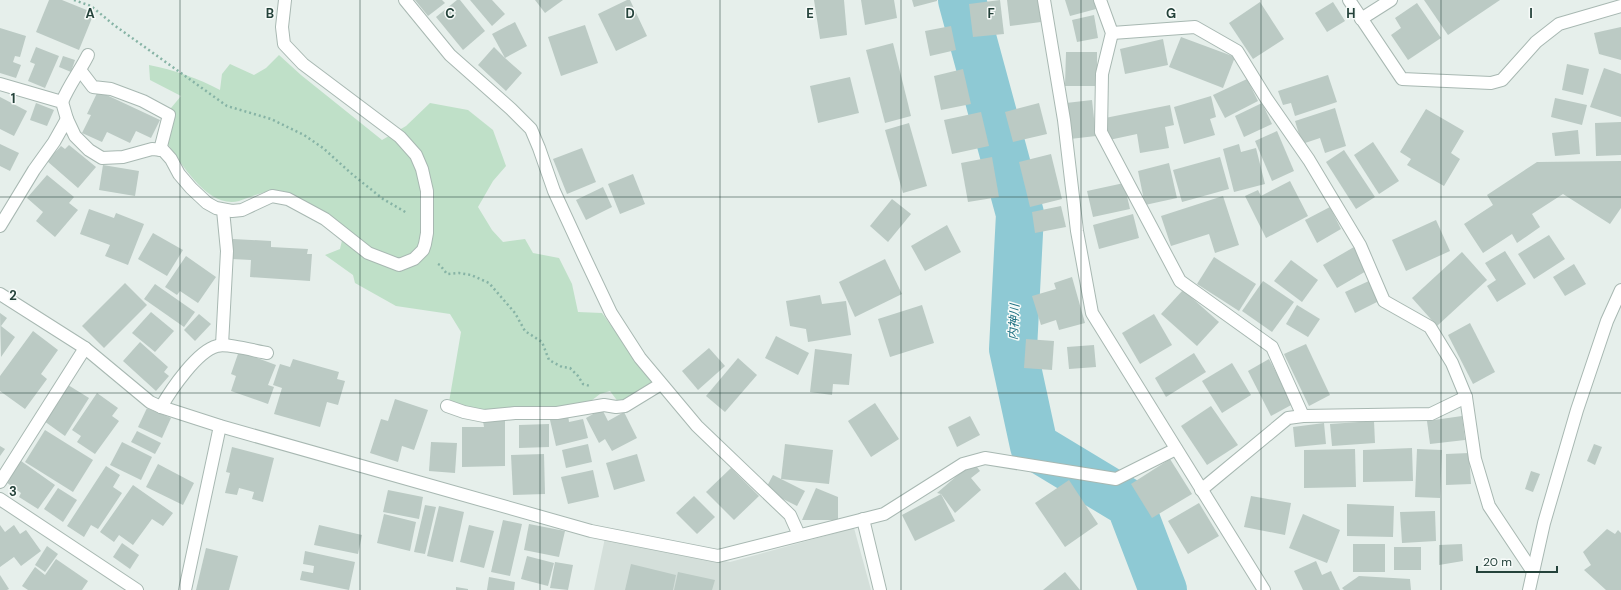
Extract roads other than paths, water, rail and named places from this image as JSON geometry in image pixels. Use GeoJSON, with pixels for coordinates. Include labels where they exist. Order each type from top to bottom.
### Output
{"type":"FeatureCollection","features":[{"type":"Feature","properties":{"kind":"street"},"geometry":{"type":"LineString","coordinates":[[88,55],[68,87],[62,102],[67,119],[75,136],[89,150],[102,158],[124,157],[152,149],[163,150],[171,159],[179,174],[207,203],[223,210],[232,211],[242,210],[272,196],[288,199],[325,219],[368,253],[399,265],[414,258],[423,250],[427,233],[427,191],[422,169],[416,155],[400,137],[303,64],[284,44],[282,27],[285,0]]}},
{"type":"Feature","properties":{"kind":"street"},"geometry":{"type":"LineString","coordinates":[[405,0],[450,55],[511,109],[531,129],[540,148],[554,191],[611,314],[640,358],[696,426],[790,516],[799,535]]}},
{"type":"Feature","properties":{"kind":"street"},"geometry":{"type":"LineString","coordinates":[[1044,0],[1064,120],[1077,231],[1092,314],[1264,590]]}},
{"type":"Feature","properties":{"kind":"street"},"geometry":{"type":"LineString","coordinates":[[1100,0],[1112,33],[1102,74],[1101,132],[1180,281],[1272,347],[1303,416]]}},
{"type":"Feature","properties":{"kind":"street"},"geometry":{"type":"LineString","coordinates":[[1349,0],[1402,79],[1491,83],[1502,80],[1536,42],[1559,24],[1621,6]]}},
{"type":"Feature","properties":{"kind":"street"},"geometry":{"type":"LineString","coordinates":[[1362,19],[1390,0]]}},
{"type":"Feature","properties":{"kind":"street"},"geometry":{"type":"LineString","coordinates":[[1112,33],[1195,27],[1237,51],[1266,98],[1309,160],[1360,245],[1384,301],[1430,327],[1452,363],[1466,397],[1476,459],[1489,506],[1534,572]]}},
{"type":"Feature","properties":{"kind":"street"},"geometry":{"type":"LineString","coordinates":[[80,70],[93,87],[111,89],[143,101],[169,115],[160,150]]}},
{"type":"Feature","properties":{"kind":"street"},"geometry":{"type":"LineString","coordinates":[[0,84],[62,102]]}},
{"type":"Feature","properties":{"kind":"street"},"geometry":{"type":"LineString","coordinates":[[0,226],[67,119]]}},
{"type":"Feature","properties":{"kind":"street"},"geometry":{"type":"LineString","coordinates":[[222,345],[227,251],[223,210]]}},
{"type":"Feature","properties":{"kind":"street"},"geometry":{"type":"LineString","coordinates":[[1529,590],[1544,523],[1577,410],[1607,321],[1621,290]]}},
{"type":"Feature","properties":{"kind":"street"},"geometry":{"type":"LineString","coordinates":[[0,294],[85,348],[150,402],[161,407],[220,426],[591,532],[718,556],[884,514],[963,464],[985,458],[1116,479],[1176,449]]}},
{"type":"Feature","properties":{"kind":"street"},"geometry":{"type":"LineString","coordinates":[[161,407],[174,384],[205,353],[217,346],[222,345],[267,352]]}},
{"type":"Feature","properties":{"kind":"street"},"geometry":{"type":"LineString","coordinates":[[0,482],[85,348]]}},
{"type":"Feature","properties":{"kind":"street"},"geometry":{"type":"LineString","coordinates":[[447,406],[464,412],[484,416],[515,413],[557,413],[604,405],[616,407],[625,406],[661,384]]}},
{"type":"Feature","properties":{"kind":"street"},"geometry":{"type":"LineString","coordinates":[[1201,490],[1288,418],[1303,416],[1431,414],[1466,397]]}},
{"type":"Feature","properties":{"kind":"street"},"geometry":{"type":"LineString","coordinates":[[185,590],[220,426]]}},
{"type":"Feature","properties":{"kind":"street"},"geometry":{"type":"LineString","coordinates":[[0,499],[136,590]]}},
{"type":"Feature","properties":{"kind":"street"},"geometry":{"type":"LineString","coordinates":[[863,519],[880,590]]}},
{"type":"Feature","properties":{"kind":"waterway","name":"内神川"},"geometry":{"type":"LineString","coordinates":[[962,0],[1020,214],[1013,349],[1034,446],[1130,504],[1163,590]]}}]}
